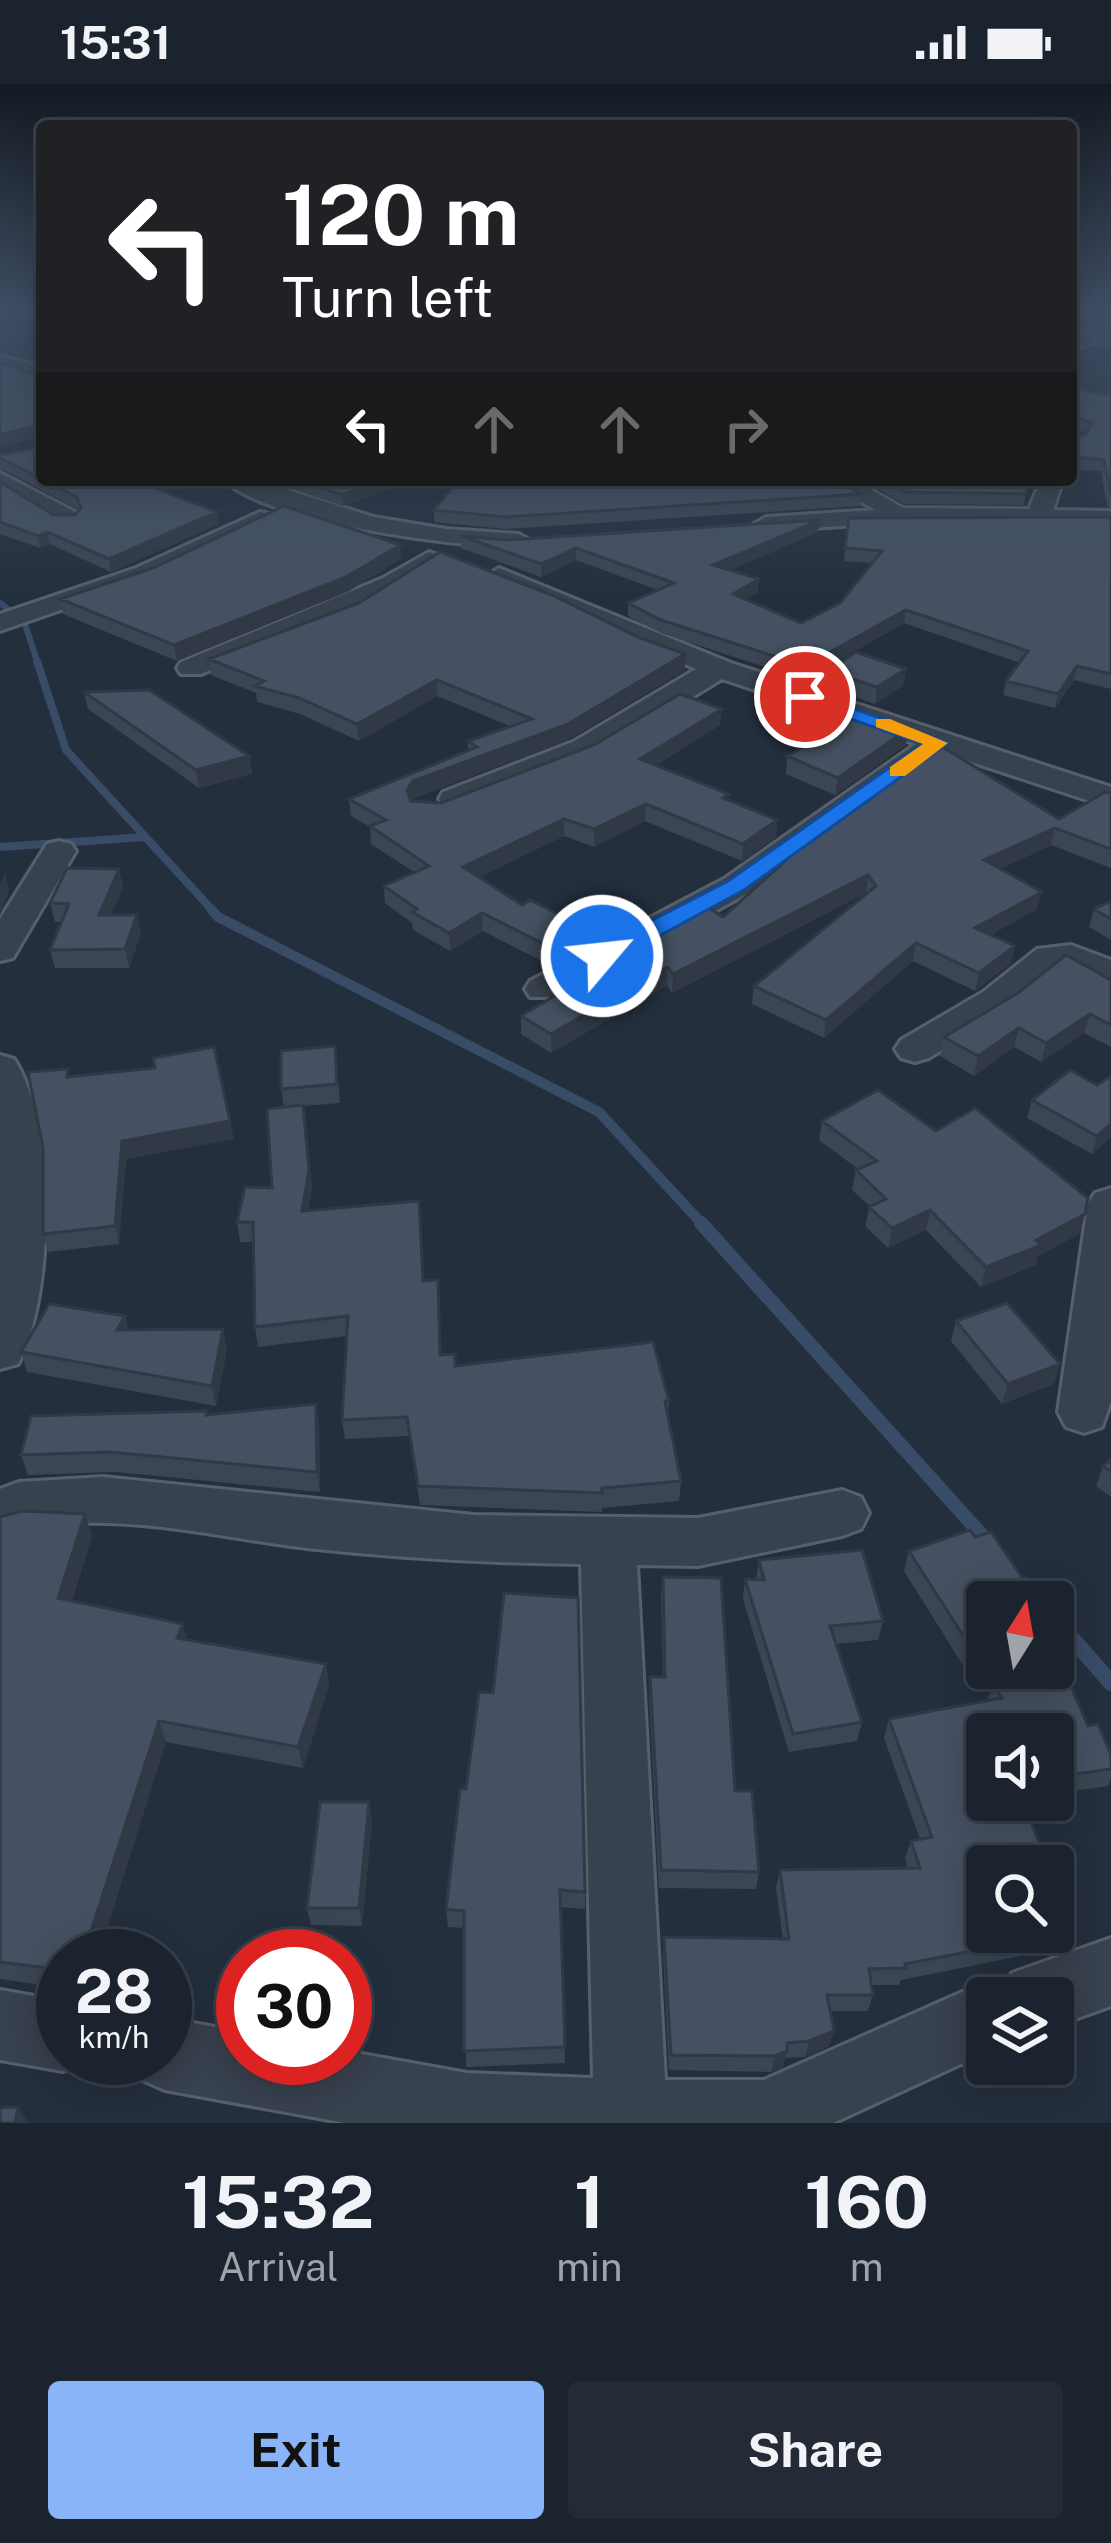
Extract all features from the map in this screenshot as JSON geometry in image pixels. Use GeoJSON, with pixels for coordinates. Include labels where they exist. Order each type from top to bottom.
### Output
{"type":"FeatureCollection","features":[{"type":"Feature","properties":{"kind":"street"},"geometry":{"type":"LineString","coordinates":[[0,480],[68,518]]}},
{"type":"Feature","properties":{"kind":"street"},"geometry":{"type":"LineString","coordinates":[[250,486],[292,503],[395,529],[553,541]]}},
{"type":"Feature","properties":{"kind":"street"},"geometry":{"type":"LineString","coordinates":[[848,486],[897,515]]}},
{"type":"Feature","properties":{"kind":"street"},"geometry":{"type":"LineString","coordinates":[[1037,519],[1050,486]]}},
{"type":"Feature","properties":{"kind":"street"},"geometry":{"type":"LineString","coordinates":[[0,623],[145,572],[292,503]]}},
{"type":"Feature","properties":{"kind":"street"},"geometry":{"type":"LineString","coordinates":[[748,525],[897,515],[1111,518]]}},
{"type":"Feature","properties":{"kind":"street"},"geometry":{"type":"LineString","coordinates":[[395,529],[433,554],[557,597],[649,643],[1111,798]]}},
{"type":"Feature","properties":{"kind":"street"},"geometry":{"type":"LineString","coordinates":[[191,668],[392,584],[424,566],[433,554]]}},
{"type":"Feature","properties":{"kind":"street"},"geometry":{"type":"LineString","coordinates":[[428,809],[572,756],[649,713],[688,680],[721,670]]}},
{"type":"Feature","properties":{"kind":"street"},"geometry":{"type":"LineString","coordinates":[[544,989],[736,886],[938,743]]}},
{"type":"Feature","properties":{"kind":"street"},"geometry":{"type":"LineString","coordinates":[[0,950],[58,851]]}},
{"type":"Feature","properties":{"kind":"street"},"geometry":{"type":"LineString","coordinates":[[915,1049],[997,1000],[1050,957],[1071,956],[1111,974]]}},
{"type":"Feature","properties":{"kind":"street"},"geometry":{"type":"LineString","coordinates":[[0,1068],[14,1096],[19,1182],[13,1286],[0,1350]]}},
{"type":"Feature","properties":{"kind":"street"},"geometry":{"type":"LineString","coordinates":[[1084,1412],[1111,1204]]}},
{"type":"Feature","properties":{"kind":"street"},"geometry":{"type":"LineString","coordinates":[[0,1514],[19,1505],[103,1500],[311,1525],[473,1538],[698,1541],[842,1513]]}},
{"type":"Feature","properties":{"kind":"street"},"geometry":{"type":"LineString","coordinates":[[608,1541],[630,2116]]}},
{"type":"Feature","properties":{"kind":"street"},"geometry":{"type":"LineString","coordinates":[[1074,1985],[1111,1972]]}},
{"type":"Feature","properties":{"kind":"street"},"geometry":{"type":"LineString","coordinates":[[0,2025],[36,2031]]}},
{"type":"Feature","properties":{"kind":"street"},"geometry":{"type":"LineString","coordinates":[[192,2060],[467,2116],[767,2120],[966,2026]]}},
{"type":"Feature","properties":{"kind":"building"},"geometry":{"type":"Polygon","coordinates":[[[0,407],[36,407],[36,426],[0,435],[0,407]]]}},
{"type":"Feature","properties":{"kind":"building"},"geometry":{"type":"Polygon","coordinates":[[[1077,407],[1111,407],[1111,495],[1104,460],[1077,458],[1077,437],[1085,435],[1092,423],[1077,418],[1077,407]]]}},
{"type":"Feature","properties":{"kind":"building"},"geometry":{"type":"Polygon","coordinates":[[[36,448],[36,476],[0,458],[36,448]]]}},
{"type":"Feature","properties":{"kind":"building"},"geometry":{"type":"Polygon","coordinates":[[[0,482],[54,515],[75,515],[81,508],[77,497],[55,486],[150,486],[217,512],[109,559],[47,532],[38,536],[0,522],[0,482]]]}},
{"type":"Feature","properties":{"kind":"building"},"geometry":{"type":"Polygon","coordinates":[[[316,486],[367,486],[342,495],[316,486]]]}},
{"type":"Feature","properties":{"kind":"building"},"geometry":{"type":"Polygon","coordinates":[[[453,486],[847,486],[861,494],[506,517],[434,510],[453,486]]]}},
{"type":"Feature","properties":{"kind":"building"},"geometry":{"type":"Polygon","coordinates":[[[896,486],[1027,486],[1026,494],[906,492],[896,486]]]}},
{"type":"Feature","properties":{"kind":"building"},"geometry":{"type":"Polygon","coordinates":[[[284,506],[400,545],[346,577],[174,645],[60,599],[153,568],[284,506]]]}},
{"type":"Feature","properties":{"kind":"building"},"geometry":{"type":"Polygon","coordinates":[[[1111,517],[1111,674],[1077,666],[1058,694],[1006,681],[1028,651],[906,610],[805,666],[661,620],[628,603],[674,583],[576,548],[541,564],[461,536],[506,540],[820,520],[713,565],[759,579],[733,594],[801,623],[840,603],[882,551],[845,548],[849,518],[1111,517]]]}},
{"type":"Feature","properties":{"kind":"building"},"geometry":{"type":"Polygon","coordinates":[[[440,552],[685,654],[568,724],[413,781],[407,790],[411,801],[441,803],[594,745],[680,694],[722,709],[640,759],[729,794],[723,798],[777,820],[743,844],[646,804],[594,829],[564,819],[463,867],[522,905],[530,900],[587,928],[550,947],[482,913],[449,933],[412,912],[417,909],[384,886],[429,866],[370,826],[386,820],[349,799],[477,747],[468,741],[532,719],[437,680],[357,724],[299,698],[255,686],[264,681],[209,659],[359,603],[440,552]]]}},
{"type":"Feature","properties":{"kind":"building"},"geometry":{"type":"Polygon","coordinates":[[[856,652],[906,669],[877,687],[827,671],[856,652]]]}},
{"type":"Feature","properties":{"kind":"building"},"geometry":{"type":"Polygon","coordinates":[[[149,690],[249,756],[196,770],[84,692],[149,690]]]}},
{"type":"Feature","properties":{"kind":"building"},"geometry":{"type":"Polygon","coordinates":[[[844,707],[909,728],[838,778],[787,756],[830,732],[813,726],[844,707]]]}},
{"type":"Feature","properties":{"kind":"building"},"geometry":{"type":"Polygon","coordinates":[[[941,746],[1059,819],[1111,793],[1111,849],[1055,828],[984,860],[1042,892],[975,928],[1015,946],[979,973],[916,943],[826,1020],[754,986],[876,886],[868,875],[673,974],[668,967],[551,1034],[521,1016],[591,974],[585,971],[706,906],[723,917],[785,861],[780,859],[941,746]]]}},
{"type":"Feature","properties":{"kind":"building"},"geometry":{"type":"Polygon","coordinates":[[[67,868],[119,869],[99,915],[137,915],[125,949],[50,950],[69,904],[50,903],[67,868]]]}},
{"type":"Feature","properties":{"kind":"building"},"geometry":{"type":"Polygon","coordinates":[[[1111,901],[1111,919],[1094,909],[1111,901]]]}},
{"type":"Feature","properties":{"kind":"building"},"geometry":{"type":"Polygon","coordinates":[[[1066,955],[1111,980],[1111,1025],[1090,1014],[1046,1043],[1019,1028],[978,1056],[944,1037],[1018,993],[1066,955]]]}},
{"type":"Feature","properties":{"kind":"building"},"geometry":{"type":"Polygon","coordinates":[[[335,1046],[337,1084],[281,1089],[281,1051],[335,1046]]]}},
{"type":"Feature","properties":{"kind":"building"},"geometry":{"type":"Polygon","coordinates":[[[214,1047],[230,1121],[122,1141],[115,1226],[43,1234],[43,1148],[28,1072],[68,1069],[67,1077],[155,1068],[153,1058],[214,1047]]]}},
{"type":"Feature","properties":{"kind":"building"},"geometry":{"type":"Polygon","coordinates":[[[1070,1070],[1097,1085],[1111,1076],[1111,1124],[1097,1136],[1032,1100],[1070,1070]]]}},
{"type":"Feature","properties":{"kind":"building"},"geometry":{"type":"Polygon","coordinates":[[[878,1090],[936,1131],[975,1108],[1088,1198],[1085,1214],[1036,1240],[1041,1245],[986,1267],[930,1210],[892,1228],[869,1207],[886,1199],[856,1170],[877,1161],[822,1121],[878,1090]]]}},
{"type":"Feature","properties":{"kind":"building"},"geometry":{"type":"Polygon","coordinates":[[[303,1105],[309,1169],[302,1211],[419,1201],[423,1281],[438,1280],[440,1355],[455,1354],[455,1366],[653,1342],[669,1401],[665,1401],[681,1481],[602,1488],[602,1493],[418,1486],[407,1417],[342,1420],[348,1316],[255,1327],[253,1222],[237,1222],[245,1187],[272,1188],[267,1109],[303,1105]]]}},
{"type":"Feature","properties":{"kind":"building"},"geometry":{"type":"Polygon","coordinates":[[[1007,1303],[1060,1364],[1008,1384],[956,1321],[1007,1303]]]}},
{"type":"Feature","properties":{"kind":"building"},"geometry":{"type":"Polygon","coordinates":[[[49,1304],[125,1316],[117,1330],[223,1329],[212,1386],[21,1352],[49,1304]]]}},
{"type":"Feature","properties":{"kind":"building"},"geometry":{"type":"Polygon","coordinates":[[[316,1404],[317,1472],[110,1452],[21,1455],[31,1416],[207,1411],[206,1415],[316,1404]]]}},
{"type":"Feature","properties":{"kind":"building"},"geometry":{"type":"Polygon","coordinates":[[[23,1511],[85,1514],[58,1598],[183,1624],[177,1638],[326,1664],[298,1747],[159,1721],[92,1929],[36,1929],[36,1967],[0,1962],[0,1517],[23,1511]]]}},
{"type":"Feature","properties":{"kind":"building"},"geometry":{"type":"Polygon","coordinates":[[[970,1530],[975,1537],[991,1532],[1025,1581],[966,1581],[966,1640],[909,1551],[970,1530]]]}},
{"type":"Feature","properties":{"kind":"building"},"geometry":{"type":"Polygon","coordinates":[[[862,1550],[883,1621],[830,1626],[862,1722],[793,1734],[745,1579],[764,1580],[759,1560],[862,1550]]]}},
{"type":"Feature","properties":{"kind":"building"},"geometry":{"type":"Polygon","coordinates":[[[663,1577],[721,1578],[735,1791],[752,1791],[759,1872],[661,1870],[650,1677],[665,1677],[663,1577]]]}},
{"type":"Feature","properties":{"kind":"building"},"geometry":{"type":"Polygon","coordinates":[[[504,1593],[578,1598],[585,1892],[560,1890],[565,2047],[464,2051],[464,1911],[446,1909],[460,1789],[466,1789],[479,1692],[493,1693],[504,1593]]]}},
{"type":"Feature","properties":{"kind":"building"},"geometry":{"type":"Polygon","coordinates":[[[996,1689],[1072,1689],[1088,1726],[1098,1724],[1111,1755],[1111,1769],[1074,1774],[1074,1713],[966,1713],[966,1821],[1031,1821],[1040,1845],[966,1845],[966,1952],[905,1964],[906,1968],[869,1969],[873,1995],[827,1995],[834,2031],[787,2043],[787,2051],[775,2056],[671,2055],[664,1937],[789,1939],[780,1870],[920,1868],[911,1841],[932,1837],[889,1719],[1002,1698],[996,1689]]]}},
{"type":"Feature","properties":{"kind":"building"},"geometry":{"type":"Polygon","coordinates":[[[320,1802],[369,1802],[359,1908],[307,1908],[320,1802]]]}},
{"type":"Feature","properties":{"kind":"building"},"geometry":{"type":"Polygon","coordinates":[[[18,2107],[15,2123],[0,2123],[0,2108],[18,2107]]]}},
{"type":"Feature","properties":{"kind":"waterway"},"geometry":{"type":"LineString","coordinates":[[0,603],[24,621],[38,664]]}},
{"type":"Feature","properties":{"kind":"waterway"},"geometry":{"type":"LineString","coordinates":[[37,661],[66,750],[214,912]]}},
{"type":"Feature","properties":{"kind":"waterway"},"geometry":{"type":"LineString","coordinates":[[0,847],[145,837]]}},
{"type":"Feature","properties":{"kind":"waterway"},"geometry":{"type":"LineString","coordinates":[[211,909],[218,917],[599,1112],[704,1226]]}},
{"type":"Feature","properties":{"kind":"waterway"},"geometry":{"type":"LineString","coordinates":[[701,1223],[989,1543]]}},
{"type":"Feature","properties":{"kind":"waterway"},"geometry":{"type":"LineString","coordinates":[[1074,1641],[1111,1683]]}},
{"type":"Feature","properties":{"kind":"slow traffic"},"geometry":{"type":"LineString","coordinates":[[883,723],[938,743],[898,772]]}},
{"type":"Feature","properties":{"kind":"route"},"geometry":{"type":"LineString","coordinates":[[602,956],[736,886],[938,743],[805,697]]}}]}
